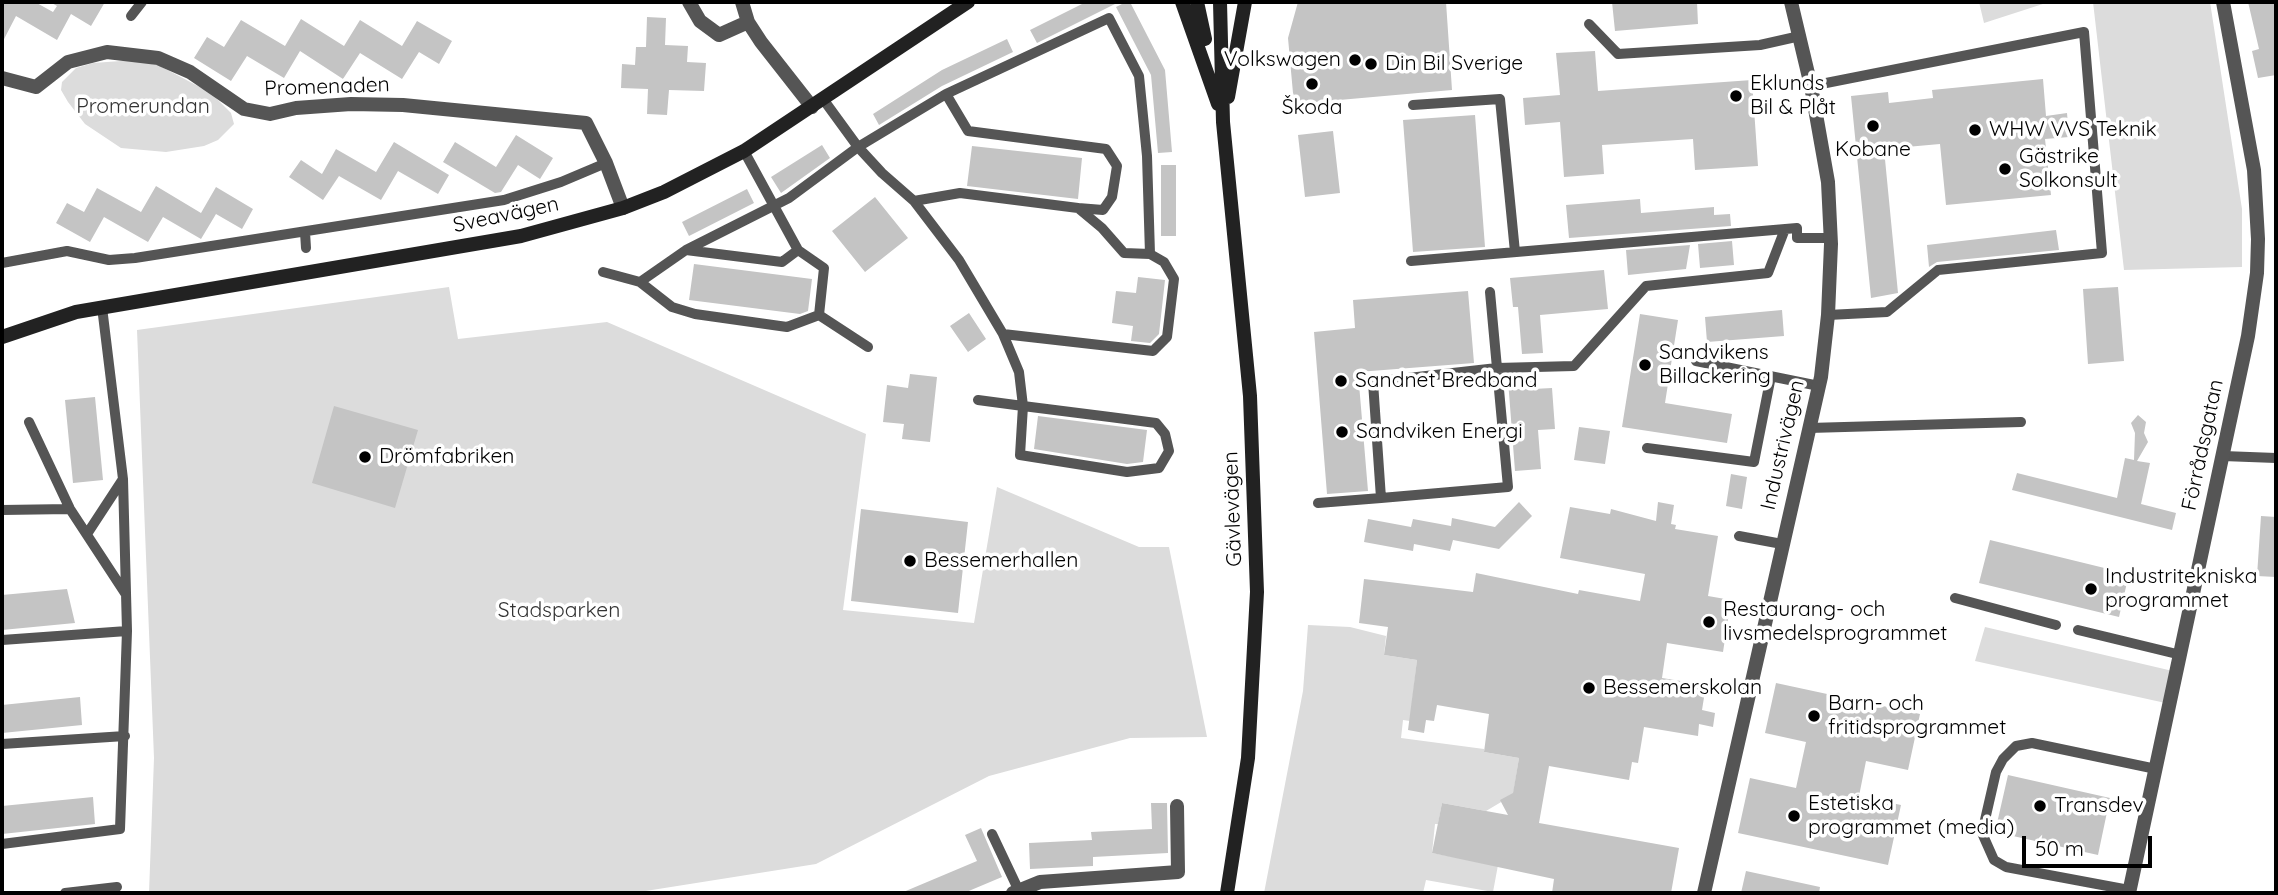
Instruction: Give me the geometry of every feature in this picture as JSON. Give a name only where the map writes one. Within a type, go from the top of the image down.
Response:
[{"type":"main road","name":"Sveavägen","points":[[2,337],[76,312],[508,238],[623,208],[664,192],[744,151],[968,2]]},
{"type":"main road","points":[[1182,2],[1223,122]]},
{"type":"main road","name":"Gävlevägen","points":[[1197,2],[1223,122]]},
{"type":"main road","name":"Gävlevägen","points":[[1220,2],[1223,122],[1250,396],[1257,592],[1248,758],[1227,893]]},
{"type":"main road","points":[[1223,122],[1245,2]]},
{"type":"street","points":[[689,2],[700,20],[719,35],[748,22]]},
{"type":"street","points":[[742,2],[748,22],[761,42],[818,103]]},
{"type":"street","name":"Industrivägen","points":[[1704,893],[1819,386],[1828,315],[1831,238],[1828,182],[1811,86],[1791,2]]},
{"type":"street","name":"Förrådsgatan","points":[[2129,892],[2248,336],[2258,239],[2249,135],[2223,2]]},
{"type":"street","name":"Promenaden","points":[[2,78],[36,87],[68,62],[107,52],[158,58],[190,72],[244,109],[271,114],[296,108],[364,104],[461,110],[586,123],[606,163],[623,208]]},
{"type":"street","points":[[1016,892],[1040,882],[1178,873],[1177,806]]},
{"type":"lane","points":[[131,16],[142,2]]},
{"type":"lane","points":[[640,282],[686,250],[789,198],[858,147],[946,94],[1109,18],[1139,76],[1147,156],[1150,254]]},
{"type":"lane","points":[[1589,24],[1618,54],[1760,45],[1800,36]]},
{"type":"lane","points":[[1811,86],[2084,32],[2102,253],[1938,270],[1887,312],[1828,315]]},
{"type":"lane","points":[[914,201],[960,193],[1103,210],[1112,197],[1117,166],[1105,149],[968,131],[946,94]]},
{"type":"lane","points":[[1413,105],[1500,99],[1515,252]]},
{"type":"lane","points":[[818,103],[882,173],[914,201],[959,260],[1003,334],[1019,372],[1023,406],[1020,455],[1127,472],[1159,468],[1168,451],[1165,434],[1156,423],[1023,406],[978,400]]},
{"type":"lane","points":[[744,151],[799,250],[824,268],[819,315]]},
{"type":"lane","points":[[2,262],[67,251],[109,260],[135,258],[504,200],[561,182],[606,163]]},
{"type":"lane","points":[[1003,334],[1153,351],[1167,337],[1174,279],[1164,262],[1150,254],[1124,253],[1102,228],[1078,208]]},
{"type":"lane","points":[[1411,261],[1797,228],[1797,238],[1831,238]]},
{"type":"lane","points":[[1381,498],[1373,382],[1497,368],[1574,366],[1646,286],[1768,273],[1785,229]]},
{"type":"lane","points":[[304,232],[306,248]]},
{"type":"lane","points":[[686,250],[782,262],[799,250]]},
{"type":"lane","points":[[603,272],[640,282],[672,307],[695,314],[787,327],[819,315]]},
{"type":"lane","points":[[1318,503],[1508,487],[1490,292]]},
{"type":"lane","points":[[2,844],[120,829],[127,631],[123,480],[102,307]]},
{"type":"lane","points":[[819,315],[868,347]]},
{"type":"lane","points":[[1696,361],[1819,386]]},
{"type":"lane","points":[[1647,448],[1754,462],[1771,376]]},
{"type":"lane","points":[[29,422],[70,509],[126,593]]},
{"type":"lane","points":[[1809,428],[2021,422]]},
{"type":"lane","points":[[2223,456],[2276,458]]},
{"type":"lane","points":[[87,534],[123,480]]},
{"type":"lane","points":[[2,510],[70,509]]},
{"type":"lane","points":[[1739,536],[1782,544]]},
{"type":"lane","points":[[1955,598],[2056,625]]},
{"type":"lane","points":[[2078,630],[2181,655]]},
{"type":"lane","points":[[2,640],[127,631]]},
{"type":"lane","points":[[2,744],[125,736]]},
{"type":"lane","points":[[2129,892],[2006,867],[1989,853],[1982,833],[1996,772],[2003,758],[2016,746],[2032,743],[2156,769]]},
{"type":"lane","points":[[992,834],[1016,892]]},
{"type":"lane","points":[[65,893],[117,887]]},
{"type":"green space","points":[[1979,2],[2049,2],[1984,23]]},
{"type":"green space","points":[[2093,2],[2210,2],[2242,209],[2242,267],[2124,270]]},
{"type":"green space","name":"Promerundan","points":[[135,60],[160,66],[211,93],[231,113],[234,124],[218,140],[204,146],[166,152],[121,148],[85,124],[61,90],[62,82],[76,68],[93,63]]},
{"type":"green space","name":"Stadsparken","points":[[449,287],[458,339],[607,322],[866,434],[843,610],[974,623],[997,487],[1139,547],[1169,547],[1207,737],[1130,738],[989,776],[816,864],[633,893],[149,893],[154,758],[137,330]]},
{"type":"green space","points":[[1308,625],[1350,627],[1386,636],[1384,655],[1417,660],[1410,721],[1403,720],[1401,738],[1484,749],[1484,752],[1519,758],[1513,795],[1486,811],[1442,803],[1438,824],[1435,824],[1432,853],[1498,865],[1493,892],[1426,880],[1423,893],[1264,893],[1303,691]]},
{"type":"green space","points":[[1985,627],[2177,672],[2170,704],[1975,661]]},
{"type":"building","points":[[2,2],[35,2],[53,12],[57,6],[50,2],[105,2],[91,26],[71,14],[57,40],[16,16],[2,43]]},
{"type":"building","points":[[1086,2],[1119,2],[1037,43],[1030,30]]},
{"type":"building","points":[[1130,2],[1165,70],[1172,152],[1158,153],[1151,75],[1116,7]]},
{"type":"building","name":"Din Bil Sverige","points":[[1298,2],[1446,2],[1452,90],[1294,104],[1288,38]]},
{"type":"building","points":[[1612,2],[1697,2],[1698,24],[1615,31]]},
{"type":"building","points":[[2248,2],[2276,2],[2276,75],[2258,78],[2252,51],[2259,49]]},
{"type":"building","points":[[647,17],[666,18],[665,45],[688,46],[687,62],[706,63],[704,91],[669,90],[667,115],[647,114],[648,89],[621,88],[622,64],[635,65],[636,47],[646,47]]},
{"type":"building","points":[[301,19],[344,46],[360,20],[402,46],[417,21],[452,41],[439,64],[419,52],[402,79],[360,53],[343,79],[300,51],[284,78],[247,56],[231,81],[194,58],[207,37],[224,47],[241,20],[285,46]]},
{"type":"building","points":[[1007,39],[1013,52],[942,86],[879,125],[873,114],[942,70]]},
{"type":"building","points":[[1595,51],[1598,91],[1752,80],[1758,166],[1695,170],[1693,139],[1602,145],[1604,174],[1564,177],[1560,122],[1525,125],[1523,98],[1560,95],[1556,53]]},
{"type":"building","points":[[2043,79],[2046,116],[2067,113],[2069,137],[2045,139],[2051,195],[1946,205],[1940,144],[1884,149],[1898,293],[1871,298],[1851,96],[1888,92],[1889,103],[1933,98],[1932,90]]},
{"type":"building","points":[[1475,115],[1485,247],[1413,252],[1403,120]]},
{"type":"building","points":[[1333,131],[1340,193],[1305,197],[1298,135]]},
{"type":"building","points":[[516,135],[553,158],[540,179],[518,165],[501,192],[495,193],[443,162],[455,142],[496,167]]},
{"type":"building","points":[[394,142],[449,175],[438,194],[398,171],[381,200],[339,176],[323,200],[289,177],[301,160],[322,174],[336,149],[376,172]]},
{"type":"building","points":[[822,145],[830,158],[781,193],[771,177]]},
{"type":"building","points":[[972,146],[1082,158],[1078,199],[967,186]]},
{"type":"building","points":[[1161,165],[1176,165],[1176,236],[1161,236]]},
{"type":"building","points":[[156,186],[201,213],[216,187],[253,209],[242,229],[216,214],[201,239],[163,217],[148,242],[104,217],[90,242],[56,223],[67,203],[84,212],[97,188],[141,212]]},
{"type":"building","points":[[747,189],[754,203],[689,236],[682,222]]},
{"type":"building","points":[[875,197],[908,238],[865,272],[832,231]]},
{"type":"building","points":[[1640,199],[1641,213],[1714,207],[1714,215],[1730,214],[1731,226],[1569,238],[1566,205]]},
{"type":"building","points":[[2056,230],[2059,250],[1937,262],[1929,267],[1927,245]]},
{"type":"building","points":[[1732,241],[1734,265],[1700,268],[1698,244]]},
{"type":"building","points":[[1690,245],[1686,269],[1628,275],[1626,250]]},
{"type":"building","points":[[694,264],[812,279],[808,311],[800,314],[689,300]]},
{"type":"building","points":[[1604,270],[1608,309],[1540,315],[1543,353],[1522,354],[1518,307],[1513,307],[1510,278]]},
{"type":"building","points":[[1138,277],[1165,280],[1159,334],[1150,343],[1131,341],[1133,326],[1112,323],[1116,291],[1136,293]]},
{"type":"building","points":[[2118,287],[2124,361],[2088,364],[2083,289]]},
{"type":"building","name":"Sandviken Energi","points":[[1468,291],[1474,363],[1358,372],[1368,491],[1327,494],[1314,332],[1355,328],[1353,300]]},
{"type":"building","points":[[1782,310],[1784,336],[1707,342],[1705,317]]},
{"type":"building","points":[[969,313],[986,339],[968,352],[950,326]]},
{"type":"building","points":[[1640,314],[1678,320],[1665,403],[1732,414],[1727,443],[1622,427]]},
{"type":"building","points":[[910,374],[937,377],[930,442],[902,439],[904,424],[883,422],[887,385],[908,388]]},
{"type":"building","points":[[1532,378],[1533,389],[1552,388],[1555,429],[1538,430],[1541,469],[1515,471],[1508,380]]},
{"type":"building","points":[[95,397],[103,480],[73,483],[65,400]]},
{"type":"building","name":"Drömfabriken","points":[[334,406],[418,430],[395,508],[312,483]]},
{"type":"building","points":[[2138,415],[2146,422],[2144,433],[2148,442],[2137,461],[2150,463],[2141,504],[2176,513],[2172,530],[2012,490],[2017,473],[2117,498],[2125,458],[2134,460],[2135,433],[2131,423]]},
{"type":"building","points":[[1038,416],[1147,430],[1143,462],[1127,464],[1034,449]]},
{"type":"building","points":[[1579,427],[1610,431],[1605,464],[1574,460]]},
{"type":"building","points":[[1731,474],[1747,477],[1742,509],[1726,506]]},
{"type":"building","points":[[1519,502],[1532,516],[1499,549],[1453,540],[1450,551],[1414,544],[1413,551],[1364,542],[1368,519],[1411,527],[1413,519],[1451,526],[1452,518],[1495,527]]},
{"type":"building","name":"Bessemerskolan","points":[[1658,502],[1674,505],[1671,524],[1676,525],[1675,529],[1718,536],[1708,596],[1731,600],[1723,652],[1667,643],[1662,678],[1706,685],[1702,710],[1715,713],[1713,727],[1699,724],[1698,736],[1644,727],[1638,763],[1632,762],[1629,780],[1549,766],[1539,823],[1679,848],[1671,893],[1552,893],[1554,879],[1432,853],[1442,803],[1508,815],[1500,800],[1513,793],[1519,758],[1484,752],[1489,714],[1437,705],[1434,721],[1426,720],[1424,733],[1408,730],[1417,660],[1384,655],[1388,627],[1359,623],[1364,579],[1473,592],[1476,573],[1578,594],[1579,590],[1640,601],[1645,574],[1560,558],[1570,507],[1610,514],[1611,509],[1656,521]]},
{"type":"building","name":"Bessemerhallen","points":[[861,509],[968,522],[958,613],[851,601]]},
{"type":"building","points":[[2261,516],[2276,517],[2276,577],[2257,576]]},
{"type":"building","points":[[1990,540],[2129,574],[2119,617],[1979,583]]},
{"type":"building","points":[[67,589],[75,623],[2,630],[2,595]]},
{"type":"building","points":[[1776,683],[1920,714],[1908,770],[1866,761],[1859,796],[1901,805],[1888,865],[1738,833],[1750,778],[1796,788],[1806,742],[1765,733]]},
{"type":"building","points":[[80,697],[82,725],[2,733],[2,705]]},
{"type":"building","points":[[2008,775],[2110,798],[2098,855],[1995,832]]},
{"type":"building","points":[[93,797],[95,824],[2,834],[2,806]]},
{"type":"building","points":[[1151,803],[1167,803],[1168,853],[1093,857],[1093,866],[1030,869],[1029,843],[1092,840],[1091,832],[1152,829]]},
{"type":"building","points":[[981,828],[1002,877],[964,893],[901,893],[977,861],[965,835]]},
{"type":"building","points":[[1746,871],[1820,887],[1819,893],[1741,893]]},
{"type":"place","name":"Volkswagen","points":[[1355,60]]},
{"type":"place","name":"Din Bil Sverige","points":[[1371,64]]},
{"type":"place","name":"Škoda","points":[[1312,84]]},
{"type":"place","name":"Eklunds Bil & Plåt","points":[[1736,96]]},
{"type":"place","name":"Kobane","points":[[1873,126]]},
{"type":"place","name":"WHW VVS Teknik","points":[[1975,130]]},
{"type":"place","name":"Gästrike Solkonsult","points":[[2005,169]]},
{"type":"place","name":"Sandvikens Billackering","points":[[1645,365]]},
{"type":"place","name":"Sandnet Bredband","points":[[1341,381]]},
{"type":"place","name":"Sandviken Energi","points":[[1342,432]]},
{"type":"place","name":"Drömfabriken","points":[[365,457]]},
{"type":"place","name":"Bessemerhallen","points":[[910,561]]},
{"type":"place","name":"Industritekniska programmet","points":[[2091,589]]},
{"type":"place","name":"Restaurang- och livsmedelsprogrammet","points":[[1709,622]]},
{"type":"place","name":"Bessemerskolan","points":[[1589,688]]},
{"type":"place","name":"Barn- och fritidsprogrammet","points":[[1814,716]]},
{"type":"place","name":"Transdev","points":[[2040,806]]},
{"type":"place","name":"Estetiska programmet (media)","points":[[1794,816]]}]
